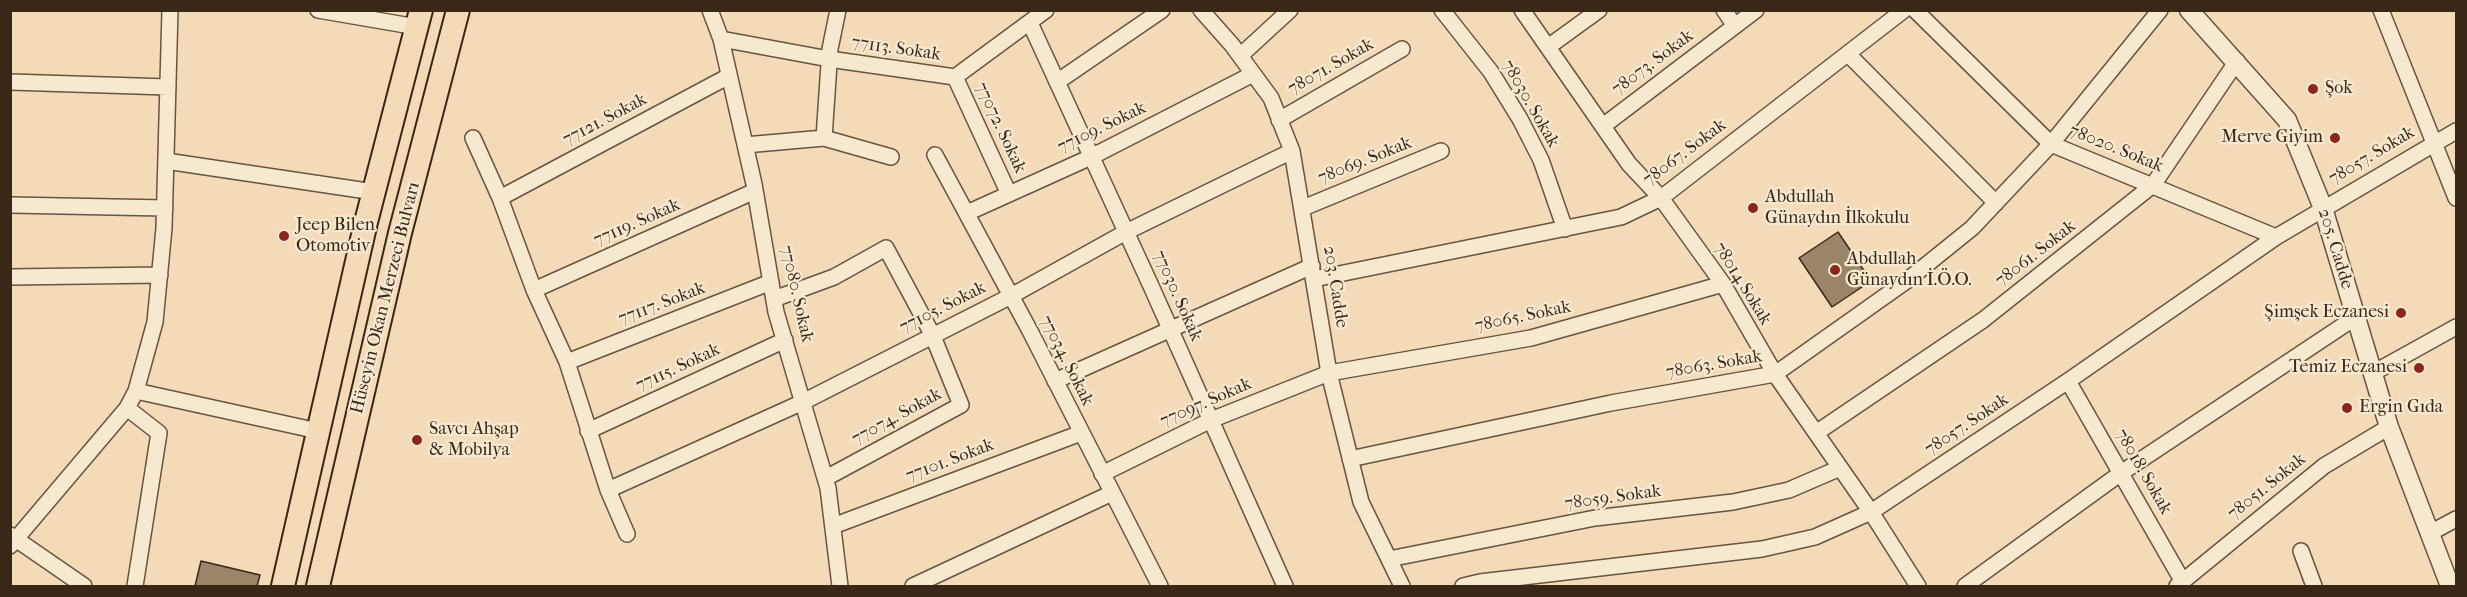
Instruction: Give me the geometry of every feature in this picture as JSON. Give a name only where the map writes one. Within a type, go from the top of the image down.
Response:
[{"type":"main road","name":"Hüseyin Okan Merzeci Bulvarı","points":[[318,586],[397,245],[458,10]]},
{"type":"main road","name":"Hüseyin Okan Merzeci Bulvarı","points":[[283,586],[374,192],[419,19]]},
{"type":"street","points":[[84,586],[12,540],[127,408],[136,392],[155,321],[160,275],[165,207],[170,10]]},
{"type":"street","points":[[318,10],[419,19]]},
{"type":"street","name":"77080. Sokak","points":[[710,10],[720,39],[745,145],[774,299],[826,478],[840,586]]},
{"type":"street","points":[[824,138],[829,59],[838,10]]},
{"type":"street","name":"77113. Sokak","points":[[720,39],[829,59],[955,77],[1046,10]]},
{"type":"street","points":[[1057,82],[1162,10]]},
{"type":"street","name":"203. Cadde","points":[[1201,10],[1271,98],[1292,150],[1329,373],[1350,459],[1361,502],[1402,586]]},
{"type":"street","points":[[1239,56],[1290,10]]},
{"type":"street","name":"78030. Sokak","points":[[1443,10],[1491,72],[1520,119],[1541,160],[1564,229]]},
{"type":"street","name":"78014 Sokak","points":[[1522,10],[1629,164],[1661,198],[1723,284],[1775,374],[1871,512],[1918,586]]},
{"type":"street","points":[[1548,47],[1599,10]]},
{"type":"street","points":[[1724,10],[1735,26]]},
{"type":"street","name":"78073. Sokak","points":[[1603,126],[1756,10]]},
{"type":"street","name":"78067. Sokak","points":[[1055,381],[1313,273],[1621,217],[1661,198],[1904,10]]},
{"type":"street","name":"78020. Sokak","points":[[1915,10],[2051,144],[2276,237]]},
{"type":"street","name":"78063. Sokak","points":[[1350,459],[1611,403],[1775,374],[1905,282],[1972,228],[2051,144],[2160,10]]},
{"type":"street","name":"205. Cadde","points":[[2189,10],[2237,61],[2287,120],[2323,208],[2389,427],[2450,586]]},
{"type":"street","points":[[2381,10],[2457,198]]},
{"type":"street","name":"77030. Sokak","points":[[1030,23],[1285,586]]},
{"type":"street","name":"78071. Sokak","points":[[1279,120],[1402,49]]},
{"type":"street","points":[[1848,54],[1996,203]]},
{"type":"street","name":"78061. Sokak","points":[[1816,433],[1983,320],[2153,185],[2237,61]]},
{"type":"street","name":"77109. Sokak","points":[[967,213],[1091,157],[1253,74]]},
{"type":"street","name":"77121. Sokak","points":[[500,198],[729,76]]},
{"type":"street","name":"77072. Sokak","points":[[955,77],[1009,194]]},
{"type":"street","points":[[10,82],[168,87]]},
{"type":"street","name":"78057. Sokak","points":[[1463,586],[1480,582],[1762,549],[1815,537],[1871,512],[2068,381],[2276,237],[2457,131]]},
{"type":"street","points":[[473,138],[500,198],[534,290],[567,362],[608,490],[627,534]]},
{"type":"street","points":[[745,145],[824,138],[891,157]]},
{"type":"street","name":"77105. Sokak","points":[[608,490],[803,402],[932,334],[1011,296],[1126,232],[1292,150]]},
{"type":"street","name":"78069. Sokak","points":[[1303,208],[1441,151]]},
{"type":"street","name":"77034. Sokak","points":[[935,155],[1011,296],[1160,586]]},
{"type":"street","points":[[166,161],[374,192]]},
{"type":"street","name":"77119. Sokak","points":[[534,290],[755,191]]},
{"type":"street","points":[[10,205],[165,207]]},
{"type":"street","name":"77074. Sokak","points":[[774,299],[834,277],[886,248],[932,334],[961,405],[826,478]]},
{"type":"street","points":[[10,277],[160,275]]},
{"type":"street","name":"77117. Sokak","points":[[567,362],[771,282]]},
{"type":"street","name":"78065. Sokak","points":[[1329,373],[1532,338],[1723,284]]},
{"type":"street","points":[[1965,586],[2121,473],[2356,317]]},
{"type":"street","points":[[2373,373],[2457,327]]},
{"type":"street","name":"77115. Sokak","points":[[588,432],[785,340]]},
{"type":"street","name":"77097. Sokak","points":[[1102,474],[1211,420],[1329,373]]},
{"type":"street","name":"78018. Sokak","points":[[2068,381],[2121,473],[2180,584]]},
{"type":"street","points":[[136,392],[318,431]]},
{"type":"street","points":[[127,408],[159,433],[135,586]]},
{"type":"street","name":"78051. Sokak","points":[[2180,584],[2324,466],[2389,427]]},
{"type":"street","name":"77101. Sokak","points":[[833,526],[1081,433]]},
{"type":"street","name":"78059. Sokak","points":[[1389,559],[1595,518],[1733,502],[1789,490],[1840,468]]},
{"type":"street","points":[[913,586],[1112,493]]},
{"type":"street","points":[[2430,533],[2457,519]]},
{"type":"street","points":[[2301,551],[2314,586]]},
{"type":"building","name":"Abdullah Günaydın İ.Ö.O.","points":[[1838,232],[1871,281],[1832,307],[1799,258]]},
{"type":"building","points":[[201,561],[260,575],[257,586],[195,586]]},
{"type":"place","name":"Şok","points":[[2313,89]]},
{"type":"place","name":"Merve Giyim","points":[[2335,138]]},
{"type":"place","name":"Abdullah Günaydın İlkokulu","points":[[1753,208]]},
{"type":"place","name":"Jeep Bilen Otomotiv","points":[[284,236]]},
{"type":"place","name":"Abdullah Günaydın İ.Ö.O.","points":[[1835,270]]},
{"type":"place","name":"Şimşek Eczanesi","points":[[2401,313]]},
{"type":"place","name":"Temiz Eczanesi","points":[[2419,368]]},
{"type":"place","name":"Ergin Gıda","points":[[2347,408]]},
{"type":"place","name":"Savcı Ahşap & Mobilya","points":[[417,440]]}]
